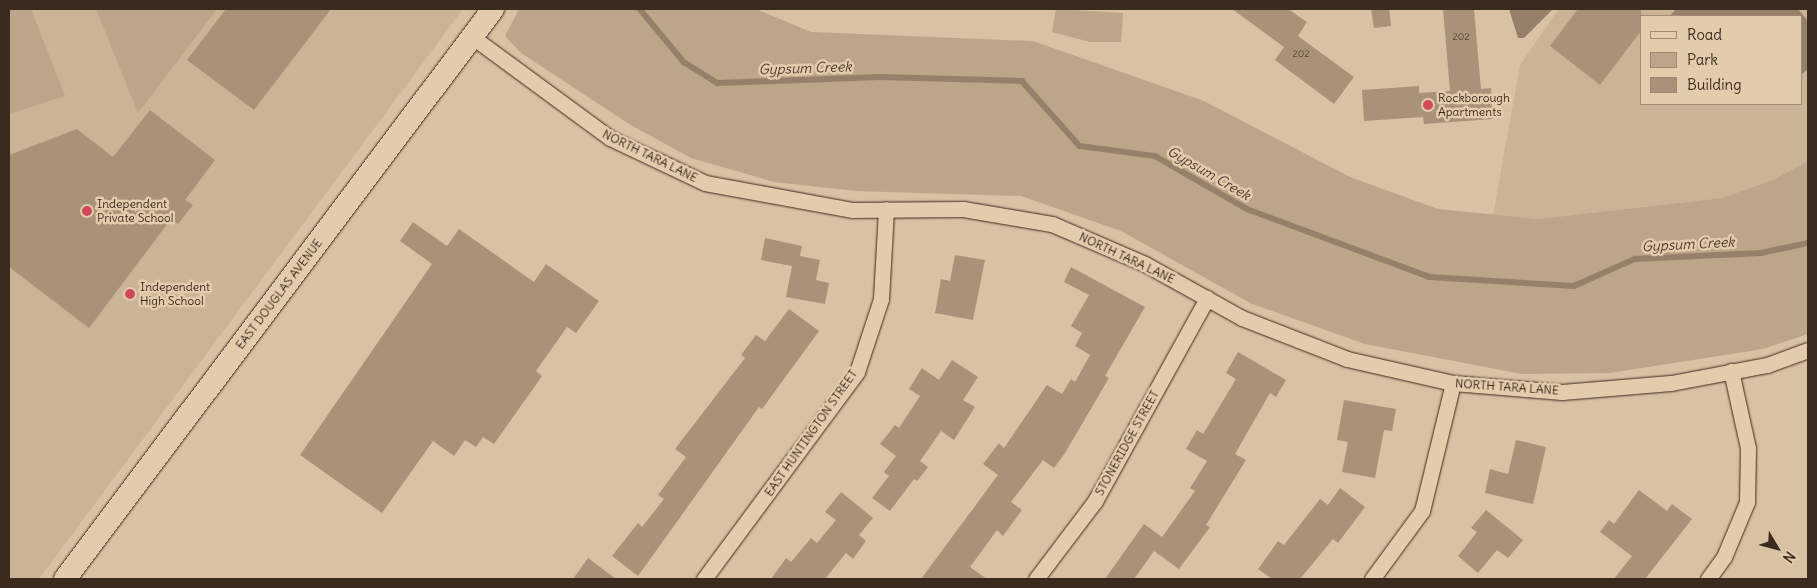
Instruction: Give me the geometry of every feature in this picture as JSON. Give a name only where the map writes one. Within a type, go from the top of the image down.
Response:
[{"type":"street","name":"EAST DOUGLAS AVENUE","points":[[65,579],[493,9]]},
{"type":"street","name":"NORTH TARA LANE","points":[[471,36],[610,138],[705,183],[852,210],[963,209],[1052,224],[1145,264],[1242,318],[1347,359],[1453,383],[1562,392],[1671,382],[1732,371],[1808,350]]},
{"type":"street","name":"EAST HUNTINGTON STREET","points":[[704,579],[857,372],[881,299],[886,209]]},
{"type":"street","name":"STONERIDGE STREET","points":[[1036,579],[1095,501],[1207,298]]},
{"type":"street","points":[[1708,579],[1724,557],[1747,502],[1748,448],[1732,371]]},
{"type":"street","points":[[1372,579],[1422,512],[1453,383]]},
{"type":"shaded area","name":"Independent High School","points":[[9,9],[463,9],[39,579],[9,579]]},
{"type":"shaded area","points":[[1509,9],[1553,9],[1524,38],[1518,38]]},
{"type":"shaded area","points":[[1559,9],[1808,9],[1808,161],[1773,180],[1722,198],[1538,219],[1493,215],[1520,65]]},
{"type":"shaded area","points":[[1676,9],[1798,9],[1808,21],[1808,69],[1802,74],[1802,15],[1671,15]]},
{"type":"green space","points":[[9,9],[31,9],[65,96],[9,114]]},
{"type":"green space","points":[[96,9],[217,9],[138,113]]},
{"type":"green space","points":[[519,9],[756,9],[811,32],[1033,41],[1204,101],[1350,177],[1438,209],[1538,219],[1722,198],[1773,180],[1808,161],[1808,334],[1763,349],[1610,373],[1522,374],[1365,344],[1252,304],[1121,231],[1021,196],[856,191],[774,182],[691,158],[629,124],[521,53],[505,36]]},
{"type":"green space","points":[[1056,9],[1123,13],[1121,42],[1090,42],[1052,32]]},
{"type":"building","points":[[226,9],[331,9],[254,110],[187,60]]},
{"type":"building","points":[[1232,9],[1288,9],[1307,22],[1298,36],[1354,77],[1334,104],[1275,60],[1284,47]]},
{"type":"building","points":[[1371,9],[1389,9],[1391,26],[1374,28]]},
{"type":"building","name":"Rockborough Apartments","points":[[1443,9],[1474,9],[1481,89],[1491,88],[1493,119],[1424,124],[1423,117],[1364,121],[1362,90],[1419,86],[1419,93],[1450,91]]},
{"type":"building","points":[[1578,9],[1641,9],[1640,32],[1600,85],[1550,46]]},
{"type":"building","points":[[150,110],[215,160],[185,200],[193,205],[178,224],[171,219],[89,328],[9,267],[9,155],[77,129],[113,157]]},
{"type":"building","points":[[413,222],[447,246],[459,229],[534,282],[546,264],[599,301],[576,333],[567,327],[536,371],[542,376],[494,444],[483,437],[476,447],[465,440],[454,456],[433,441],[382,513],[300,455],[432,264],[400,241]]},
{"type":"building","points":[[765,238],[802,246],[800,256],[820,260],[816,280],[829,283],[825,304],[786,297],[792,266],[761,260]]},
{"type":"building","points":[[955,255],[985,260],[973,320],[935,313],[941,279],[950,281]]},
{"type":"building","points":[[1071,267],[1145,307],[1105,376],[1109,378],[1065,453],[1054,468],[1043,460],[1011,502],[1022,510],[1003,536],[997,530],[970,567],[987,579],[921,579],[998,475],[983,464],[999,443],[1004,448],[1047,385],[1062,394],[1071,379],[1075,382],[1090,355],[1075,346],[1082,333],[1071,326],[1089,295],[1064,282]]},
{"type":"building","points":[[789,309],[819,331],[762,409],[759,407],[638,576],[612,556],[638,523],[642,527],[664,499],[658,495],[686,457],[675,449],[745,358],[741,355],[756,335],[765,341]]},
{"type":"building","points":[[1238,352],[1286,380],[1276,397],[1270,393],[1235,454],[1246,460],[1206,525],[1210,527],[1179,569],[1154,551],[1134,579],[1105,579],[1144,524],[1162,537],[1195,491],[1190,488],[1207,461],[1186,449],[1197,430],[1203,434],[1236,379],[1226,373]]},
{"type":"building","points":[[952,360],[978,377],[963,400],[975,407],[954,440],[941,431],[920,461],[928,467],[917,481],[914,479],[890,511],[872,498],[889,476],[884,472],[896,456],[880,444],[895,425],[899,428],[920,396],[909,389],[922,368],[939,380]]},
{"type":"building","points":[[1344,400],[1396,409],[1392,431],[1384,430],[1375,478],[1342,472],[1348,442],[1337,440]]},
{"type":"building","points":[[1516,440],[1546,447],[1533,504],[1485,493],[1490,469],[1508,474]]},
{"type":"building","points":[[1340,488],[1365,507],[1338,543],[1333,539],[1300,579],[1272,579],[1258,569],[1278,541],[1284,545],[1320,499],[1328,505]]},
{"type":"building","points":[[1639,490],[1667,511],[1672,504],[1692,519],[1645,579],[1614,579],[1632,556],[1600,532],[1609,520],[1614,524]]},
{"type":"building","points":[[841,492],[873,518],[859,535],[866,541],[853,559],[846,553],[825,579],[771,579],[786,558],[791,562],[811,538],[817,543],[836,520],[825,512]]},
{"type":"building","points":[[1486,510],[1523,540],[1508,558],[1497,550],[1478,573],[1458,556],[1477,532],[1471,528]]},
{"type":"building","points":[[588,558],[616,579],[573,579]]},
{"type":"waterway","name":"Gypsum Creek","points":[[640,9],[684,62],[718,83],[880,77],[1022,81],[1080,146],[1155,156],[1247,209],[1430,277],[1574,286],[1635,259],[1761,253],[1808,243]]},
{"type":"place","name":"Rockborough Apartments","points":[[1428,105]]},
{"type":"place","name":"Independent Private School","points":[[87,211]]},
{"type":"place","name":"Independent High School","points":[[130,294]]}]
